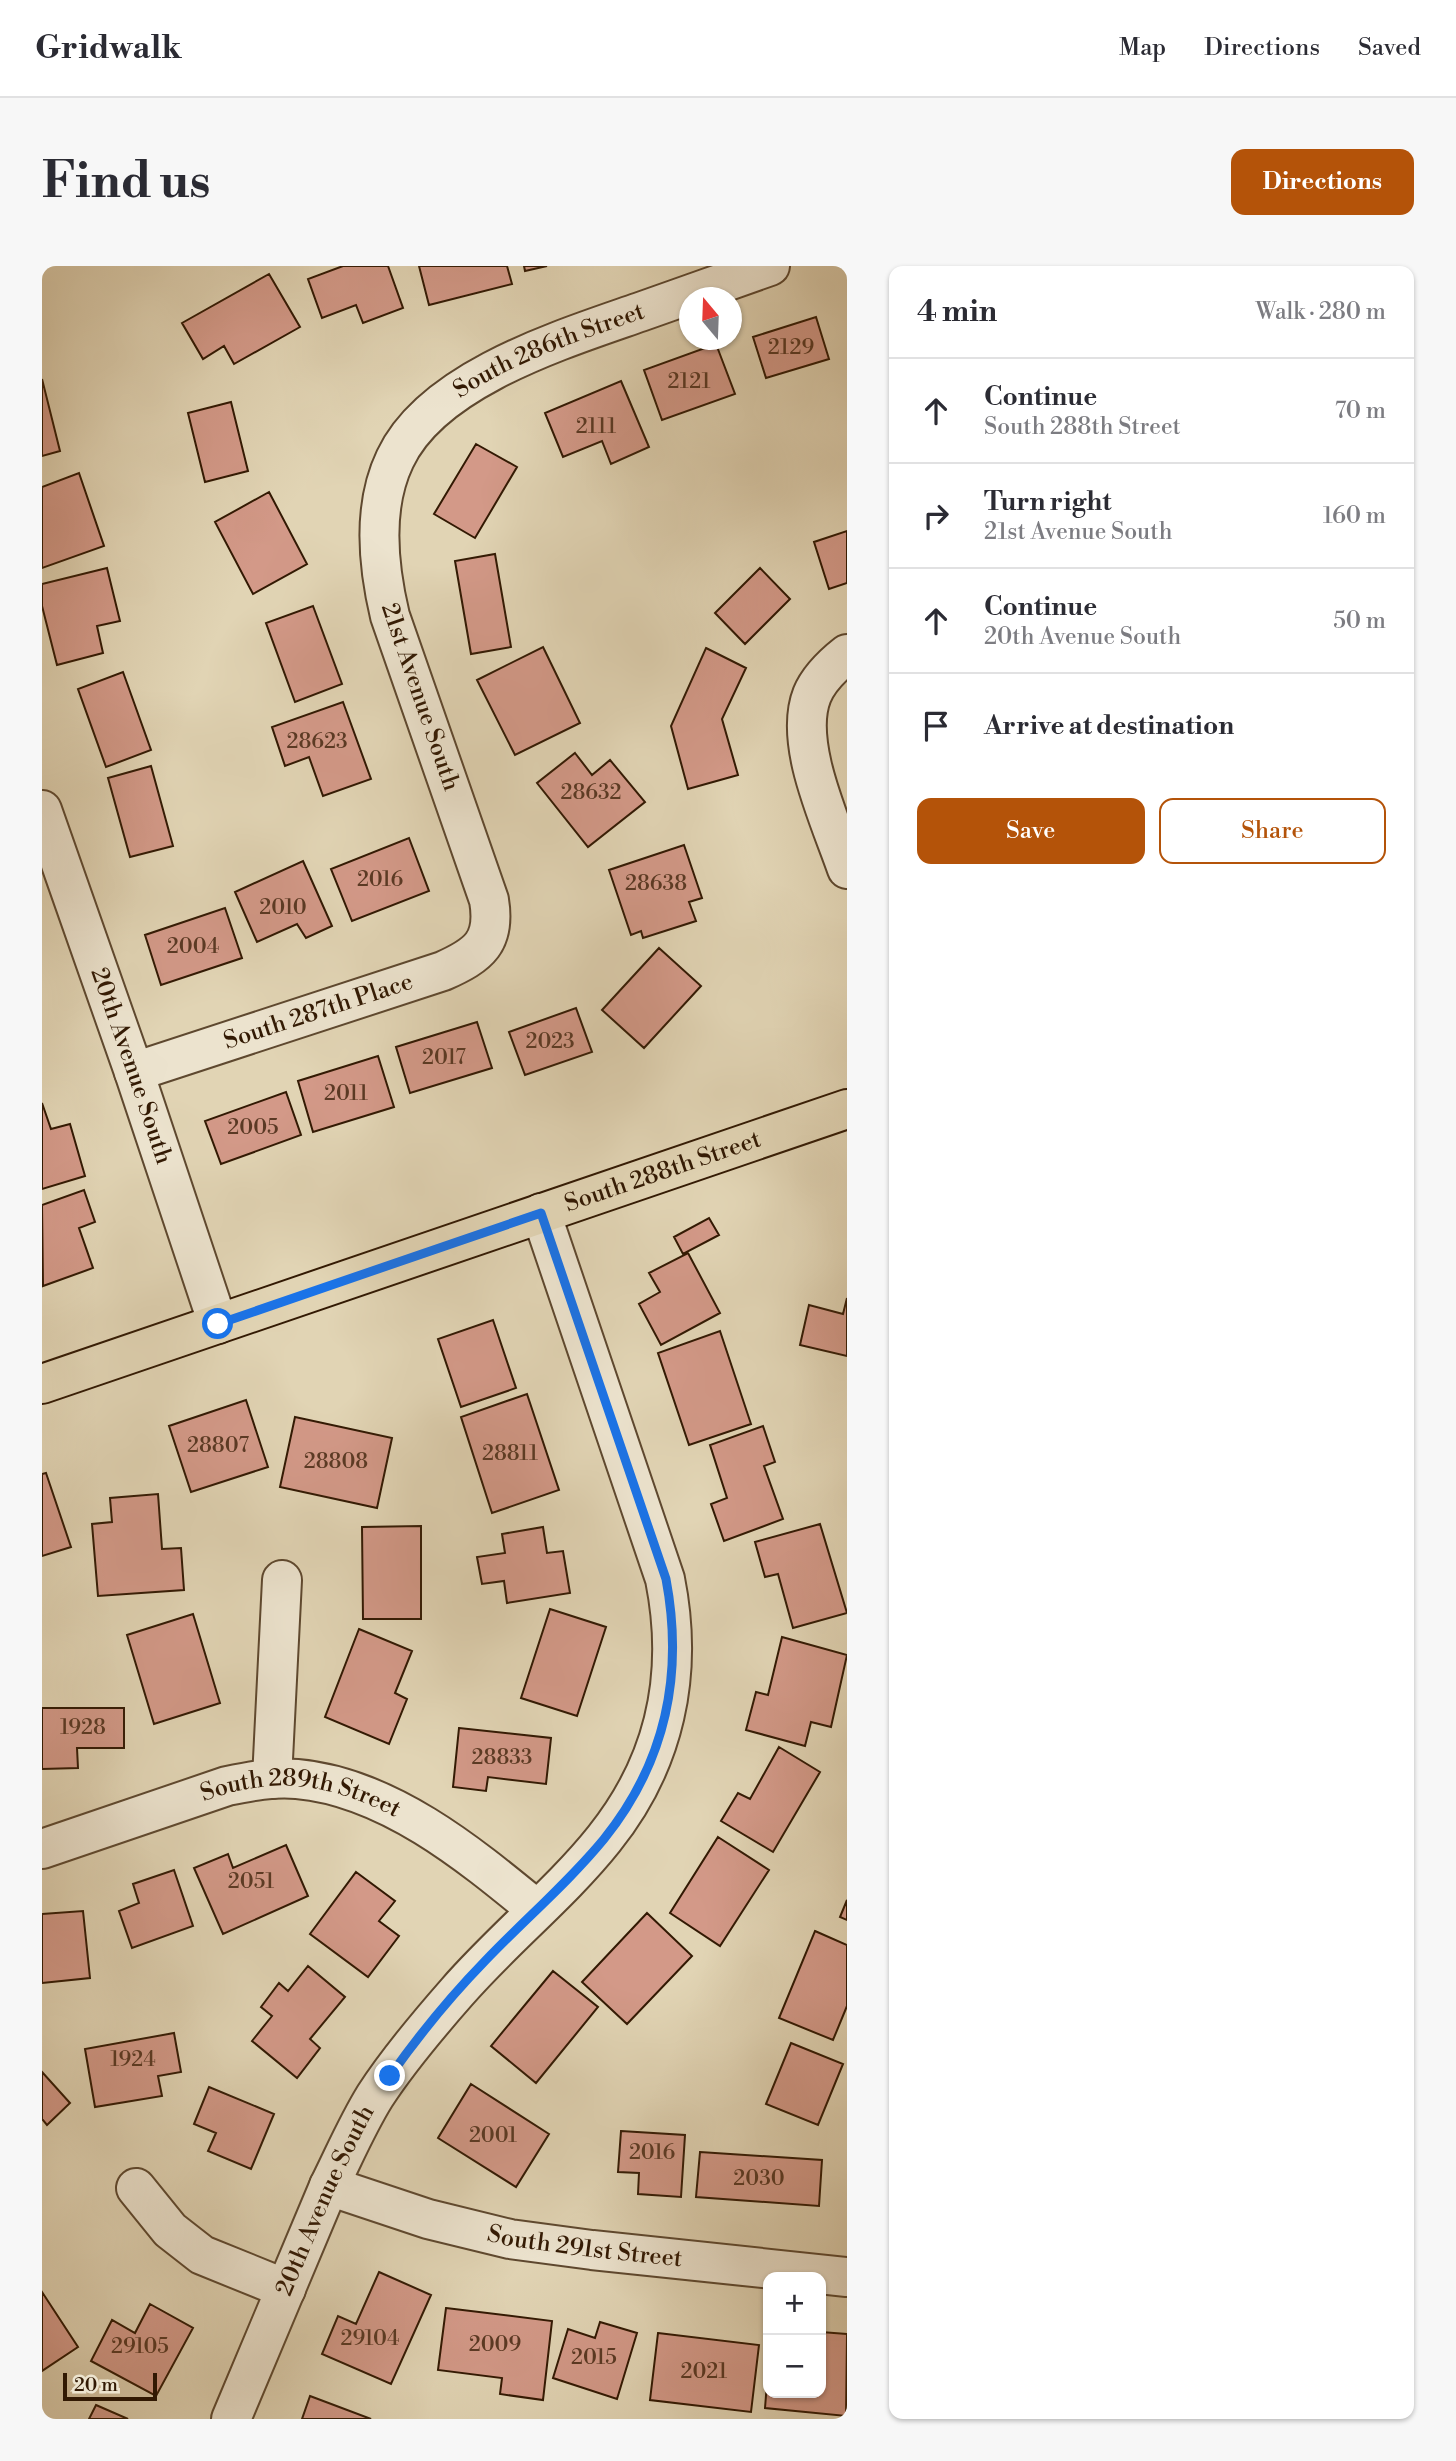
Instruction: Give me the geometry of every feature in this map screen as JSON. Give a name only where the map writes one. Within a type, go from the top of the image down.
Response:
[{"type":"main road","name":"South 288th Street","points":[[42,1384],[847,1109]]},
{"type":"street","name":"South 286th Street","points":[[395,459],[410,435],[429,415],[457,391],[495,370],[584,332],[770,266]]},
{"type":"street","name":"21st Avenue South","points":[[395,459],[382,510],[380,546],[383,584],[390,615],[489,900],[491,932]]},
{"type":"street","points":[[834,666],[812,695],[806,719],[806,738],[816,777],[847,869]]},
{"type":"street","name":"20th Avenue South","points":[[42,810],[134,1072],[218,1324]]},
{"type":"street","name":"South 287th Place","points":[[134,1072],[443,971],[474,955],[491,932]]},
{"type":"street","points":[[536,1909],[603,1841],[643,1780],[664,1725],[672,1643],[668,1594],[657,1549],[541,1213]]},
{"type":"street","points":[[272,1779],[282,1580]]},
{"type":"street","name":"South 289th Street","points":[[42,1849],[228,1786],[272,1779],[298,1779],[352,1792],[403,1814],[475,1861],[536,1909]]},
{"type":"street","name":"20th Avenue South","points":[[232,2419],[329,2186],[365,2114],[411,2047],[457,1991],[536,1909]]},
{"type":"street","name":"South 291st Street","points":[[329,2186],[428,2219],[510,2239],[847,2277]]},
{"type":"street","points":[[136,2188],[170,2230],[202,2255],[286,2289]]},
{"type":"building","points":[[343,266],[388,266],[403,308],[363,323],[356,305],[322,318],[308,279]]},
{"type":"building","points":[[419,266],[507,266],[512,284],[429,305]]},
{"type":"building","points":[[524,266],[547,266],[525,271]]},
{"type":"building","points":[[269,274],[300,327],[234,364],[224,346],[203,359],[182,323]]},
{"type":"building","points":[[816,317],[829,359],[766,378],[753,337]]},
{"type":"building","points":[[699,350],[718,350],[735,394],[662,420],[644,370]]},
{"type":"building","points":[[42,379],[60,451],[42,456]]},
{"type":"building","points":[[621,381],[649,447],[611,464],[602,441],[563,457],[545,413]]},
{"type":"building","points":[[231,402],[248,471],[205,482],[188,413]]},
{"type":"building","points":[[476,444],[517,467],[475,538],[434,514]]},
{"type":"building","points":[[79,473],[104,546],[42,568],[42,487]]},
{"type":"building","points":[[269,492],[307,564],[253,594],[215,522]]},
{"type":"building","points":[[847,531],[847,583],[829,589],[814,542]]},
{"type":"building","points":[[495,554],[511,647],[471,654],[455,561]]},
{"type":"building","points":[[107,568],[120,621],[97,626],[103,653],[57,665],[42,606],[42,584]]},
{"type":"building","points":[[760,568],[790,599],[745,644],[715,613]]},
{"type":"building","points":[[313,606],[342,684],[295,702],[266,623]]},
{"type":"building","points":[[543,647],[580,723],[515,755],[477,680]]},
{"type":"building","points":[[706,648],[746,668],[722,719],[738,775],[688,789],[671,726]]},
{"type":"building","points":[[123,672],[151,750],[106,767],[78,689]]},
{"type":"building","points":[[343,702],[371,779],[323,796],[309,757],[285,766],[272,727]]},
{"type":"building","points":[[575,753],[592,775],[610,760],[645,802],[588,847],[537,783]]},
{"type":"building","points":[[151,766],[173,846],[130,857],[108,778]]},
{"type":"building","points":[[409,838],[429,891],[352,921],[331,869]]},
{"type":"building","points":[[684,845],[702,898],[689,902],[696,921],[643,938],[641,931],[631,935],[609,870]]},
{"type":"building","points":[[303,861],[332,926],[306,938],[297,924],[257,942],[235,892]]},
{"type":"building","points":[[225,908],[242,958],[161,985],[145,935]]},
{"type":"building","points":[[659,948],[701,986],[644,1048],[602,1010]]},
{"type":"building","points":[[576,1008],[592,1052],[525,1075],[509,1032]]},
{"type":"building","points":[[477,1022],[492,1068],[410,1093],[396,1047]]},
{"type":"building","points":[[378,1056],[394,1107],[313,1132],[298,1081]]},
{"type":"building","points":[[286,1092],[301,1135],[221,1164],[205,1121]]},
{"type":"building","points":[[42,1103],[51,1129],[70,1124],[85,1176],[42,1189]]},
{"type":"building","points":[[84,1190],[95,1222],[79,1228],[93,1268],[43,1286],[42,1205]]},
{"type":"building","points":[[709,1218],[719,1235],[683,1254],[674,1237]]},
{"type":"building","points":[[688,1253],[720,1313],[661,1345],[639,1304],[660,1292],[649,1273]]},
{"type":"building","points":[[847,1298],[847,1356],[800,1345],[809,1305],[843,1314]]},
{"type":"building","points":[[493,1320],[516,1388],[461,1407],[438,1339]]},
{"type":"building","points":[[720,1331],[751,1424],[689,1445],[658,1353]]},
{"type":"building","points":[[527,1394],[559,1490],[492,1513],[461,1417]]},
{"type":"building","points":[[246,1400],[268,1467],[191,1492],[169,1426]]},
{"type":"building","points":[[295,1417],[392,1438],[377,1508],[280,1487]]},
{"type":"building","points":[[763,1426],[775,1462],[764,1466],[783,1519],[724,1541],[711,1504],[727,1498],[710,1445]]},
{"type":"building","points":[[46,1473],[71,1547],[42,1556],[42,1474]]},
{"type":"building","points":[[158,1494],[162,1549],[181,1548],[184,1590],[98,1596],[92,1524],[112,1522],[110,1498]]},
{"type":"building","points":[[820,1524],[847,1613],[793,1628],[778,1574],[765,1577],[755,1542]]},
{"type":"building","points":[[421,1526],[421,1619],[363,1619],[362,1527]]},
{"type":"building","points":[[543,1527],[547,1553],[563,1551],[570,1593],[507,1603],[504,1581],[482,1584],[477,1557],[505,1553],[502,1534]]},
{"type":"building","points":[[550,1609],[606,1627],[577,1716],[521,1698]]},
{"type":"building","points":[[193,1614],[220,1703],[154,1724],[127,1635]]},
{"type":"building","points":[[359,1629],[412,1651],[395,1693],[407,1699],[389,1744],[325,1717]]},
{"type":"building","points":[[782,1637],[847,1655],[831,1727],[811,1722],[805,1746],[746,1730],[756,1692],[768,1695]]},
{"type":"building","points":[[42,1708],[124,1708],[124,1748],[77,1748],[78,1768],[42,1769]]},
{"type":"building","points":[[459,1728],[551,1738],[546,1784],[488,1777],[486,1791],[453,1787]]},
{"type":"building","points":[[779,1747],[820,1772],[773,1852],[721,1821],[738,1793],[750,1799]]},
{"type":"building","points":[[718,1837],[769,1870],[720,1946],[670,1913]]},
{"type":"building","points":[[286,1845],[308,1896],[223,1934],[194,1868],[228,1854],[233,1868]]},
{"type":"building","points":[[174,1870],[193,1926],[132,1948],[119,1911],[139,1903],[133,1884]]},
{"type":"building","points":[[356,1872],[395,1901],[379,1921],[399,1936],[368,1977],[310,1934]]},
{"type":"building","points":[[847,1900],[847,1920],[840,1917]]},
{"type":"building","points":[[83,1911],[90,1978],[42,1983],[42,1914]]},
{"type":"building","points":[[647,1913],[692,1956],[627,2024],[582,1982]]},
{"type":"building","points":[[815,1931],[847,1945],[847,2006],[833,2040],[779,2018]]},
{"type":"building","points":[[308,1966],[345,1997],[310,2039],[320,2048],[297,2078],[252,2041],[272,2016],[261,2007],[279,1983],[288,1991]]},
{"type":"building","points":[[553,1971],[598,2007],[536,2083],[491,2046]]},
{"type":"building","points":[[174,2033],[181,2072],[158,2076],[162,2096],[95,2107],[85,2049]]},
{"type":"building","points":[[791,2043],[843,2064],[818,2125],[766,2104]]},
{"type":"building","points":[[42,2072],[70,2103],[47,2125],[42,2119]]},
{"type":"building","points":[[471,2084],[549,2134],[516,2187],[438,2138]]},
{"type":"building","points":[[209,2087],[274,2114],[251,2169],[208,2151],[216,2133],[194,2124]]},
{"type":"building","points":[[621,2131],[685,2135],[681,2197],[638,2194],[639,2173],[618,2172]]},
{"type":"building","points":[[700,2152],[822,2160],[819,2206],[696,2197]]},
{"type":"building","points":[[379,2272],[431,2295],[391,2384],[322,2354],[338,2316],[356,2324]]},
{"type":"building","points":[[42,2292],[78,2347],[42,2371]]},
{"type":"building","points":[[150,2304],[193,2328],[156,2396],[91,2361],[112,2320],[135,2333]]},
{"type":"building","points":[[446,2308],[552,2321],[543,2400],[500,2394],[502,2378],[438,2370]]},
{"type":"building","points":[[600,2322],[637,2333],[617,2399],[553,2378],[568,2329],[595,2338]]},
{"type":"building","points":[[826,2332],[847,2334],[846,2416],[765,2408],[766,2398],[826,2398]]},
{"type":"building","points":[[658,2333],[759,2345],[751,2412],[650,2400]]},
{"type":"building","points":[[310,2396],[371,2419],[302,2419]]},
{"type":"building","points":[[96,2405],[128,2419],[89,2419]]},
{"type":"route","points":[[218,1324],[541,1213],[666,1579],[672,1643],[668,1702],[657,1746],[637,1791],[603,1841],[457,1991],[390,2076]]}]
